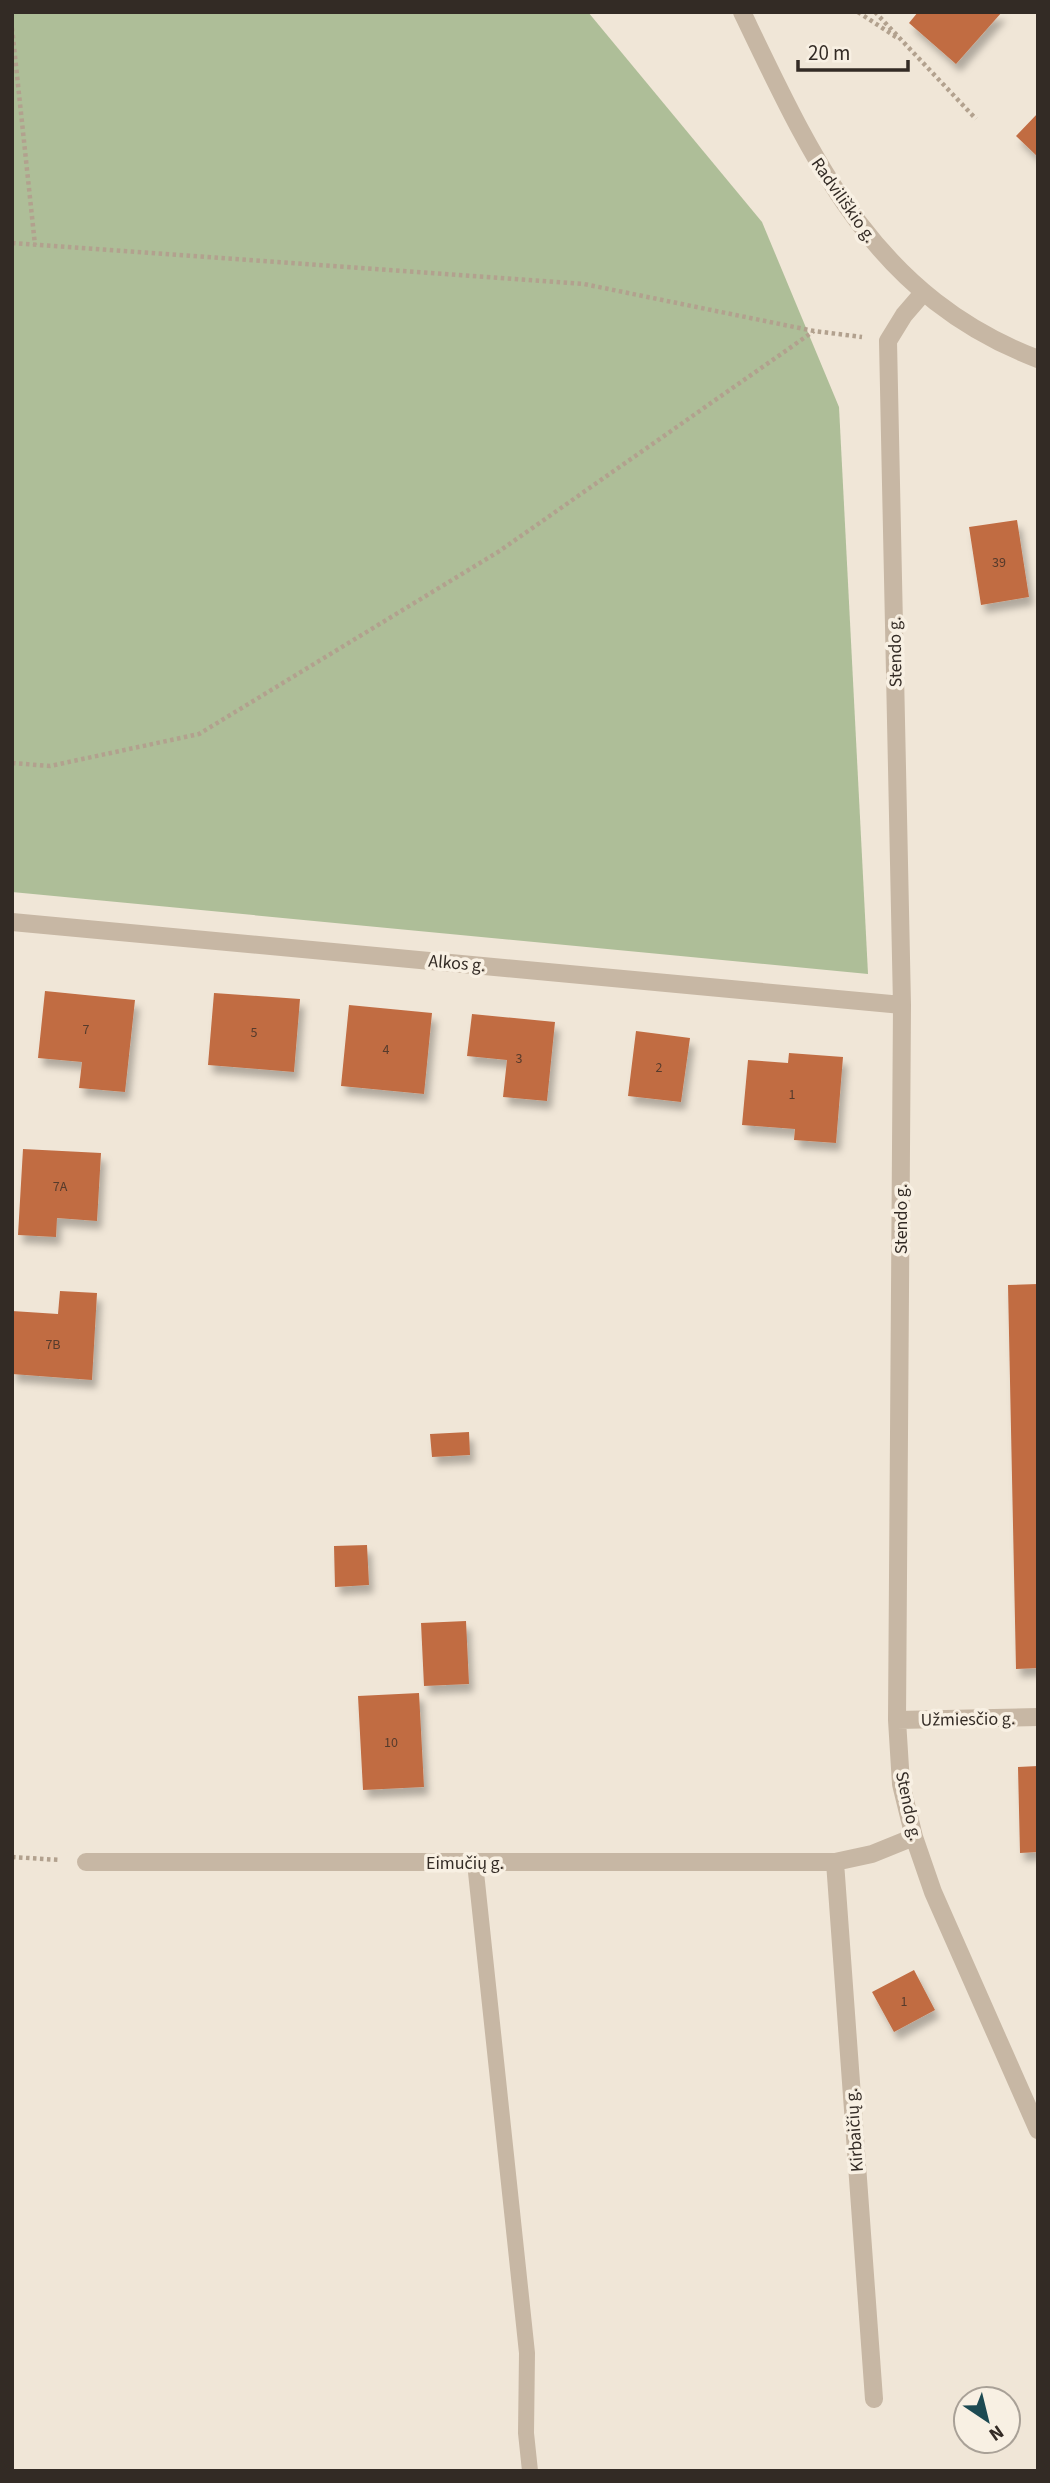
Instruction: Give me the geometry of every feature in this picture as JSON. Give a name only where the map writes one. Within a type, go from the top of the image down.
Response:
[{"type":"street","name":"Radviliškio g.","points":[[742,12],[808,148],[858,225],[923,293],[969,326],[1038,359]]},
{"type":"street","points":[[888,341],[904,315],[923,293]]},
{"type":"street","name":"Stendo g.","points":[[888,341],[902,1004],[897,1720],[901,1784],[914,1837],[933,1892],[1038,2130]]},
{"type":"street","name":"Alkos g.","points":[[12,922],[902,1004]]},
{"type":"street","name":"Užmiesčio g.","points":[[897,1720],[1038,1717]]},
{"type":"street","name":"Eimučių g.","points":[[86,1862],[835,1862],[872,1854],[914,1837]]},
{"type":"street","name":"Kirbaičių g.","points":[[835,1862],[874,2399]]},
{"type":"lane","points":[[475,1863],[527,2353],[526,2433],[530,2471]]},
{"type":"path","points":[[858,12],[903,41]]},
{"type":"path","points":[[875,12],[976,119]]},
{"type":"path","points":[[12,28],[35,245]]},
{"type":"path","points":[[12,243],[584,284],[814,331],[888,341]]},
{"type":"path","points":[[12,763],[50,766],[199,734],[498,552],[814,331]]},
{"type":"path","points":[[12,1857],[86,1862]]},
{"type":"green space","points":[[12,12],[588,12],[762,222],[839,407],[868,974],[12,892]]},
{"type":"building","points":[[918,12],[1002,12],[956,64],[909,23]]},
{"type":"building","points":[[1038,113],[1038,157],[1016,136]]},
{"type":"building","points":[[1017,520],[1029,597],[981,605],[969,527]]},
{"type":"building","points":[[45,991],[135,1000],[125,1092],[79,1088],[82,1062],[38,1058]]},
{"type":"building","points":[[214,993],[300,999],[294,1072],[208,1065]]},
{"type":"building","points":[[349,1005],[432,1013],[424,1094],[341,1086]]},
{"type":"building","points":[[472,1014],[555,1022],[547,1101],[503,1097],[507,1060],[467,1056]]},
{"type":"building","points":[[636,1031],[690,1038],[681,1102],[628,1096]]},
{"type":"building","points":[[789,1053],[843,1057],[836,1143],[794,1140],[795,1129],[742,1125],[748,1060],[788,1063]]},
{"type":"building","points":[[23,1149],[101,1153],[97,1221],[57,1218],[56,1237],[18,1235]]},
{"type":"building","points":[[1038,1284],[1038,1668],[1016,1669],[1008,1285]]},
{"type":"building","points":[[60,1291],[97,1293],[92,1380],[12,1374],[12,1311],[58,1314]]},
{"type":"building","points":[[469,1432],[470,1455],[432,1457],[430,1434]]},
{"type":"building","points":[[367,1545],[369,1585],[335,1587],[334,1546]]},
{"type":"building","points":[[466,1621],[469,1684],[424,1686],[421,1623]]},
{"type":"building","points":[[419,1693],[424,1787],[363,1790],[358,1696]]},
{"type":"building","points":[[1038,1766],[1038,1852],[1020,1853],[1018,1767]]},
{"type":"building","points":[[914,1970],[935,2010],[894,2032],[872,1992]]}]
